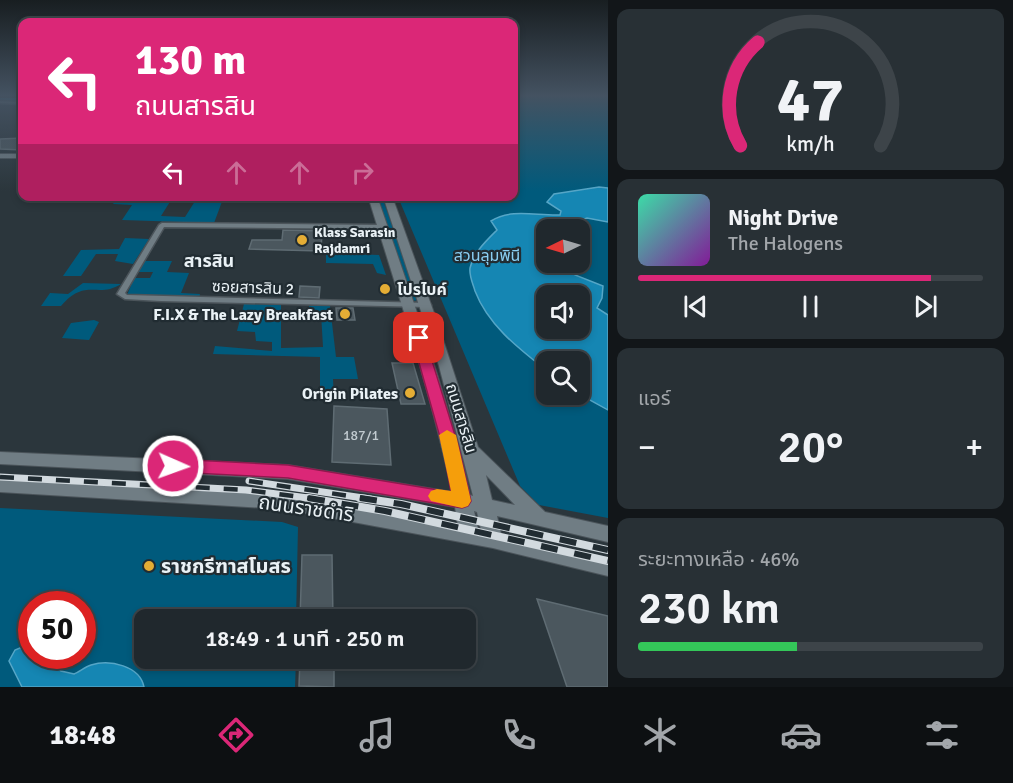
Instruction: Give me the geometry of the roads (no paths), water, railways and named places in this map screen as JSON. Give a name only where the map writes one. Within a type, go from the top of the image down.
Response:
[{"type":"street","points":[[0,156],[18,156]]},
{"type":"street","name":"ถนนสารสิน","points":[[374,201],[429,371],[451,448],[470,536]]},
{"type":"street","name":"ถนนสารสิน","points":[[389,201],[445,361],[472,451],[493,540]]},
{"type":"street","name":"ซอยสารสิน 2","points":[[382,227],[168,224],[159,227],[122,292],[122,296],[427,305]]},
{"type":"street","points":[[424,355],[445,361]]},
{"type":"street","points":[[429,371],[445,361]]},
{"type":"street","points":[[472,451],[540,519]]},
{"type":"street","name":"ถนนราชดำริ","points":[[0,458],[288,472],[462,501],[608,534]]},
{"type":"street","name":"ถนนราชดำริ","points":[[0,484],[283,502],[493,540],[608,567]]},
{"type":"railway","points":[[0,477],[246,490],[316,499]]},
{"type":"railway","points":[[249,481],[370,499]]},
{"type":"railway","points":[[308,498],[385,511],[608,561]]},
{"type":"railway","points":[[360,498],[401,504],[608,550]]},
{"type":"place","name":"Klass Sarasin Rajdamri","points":[[302,240]]},
{"type":"place","name":"โปรไบค์","points":[[385,289]]},
{"type":"place","name":"F.I.X & The Lazy Breakfast","points":[[345,314]]},
{"type":"place","name":"Origin Pilates","points":[[410,393]]},
{"type":"place","name":"ราชกรีฑาสโมสร","points":[[149,566]]},
{"type":"district","name":"สารสิน","points":[[209,261]]},
{"type":"park label","name":"สวนลุมพินี","points":[[487,255]]}]
